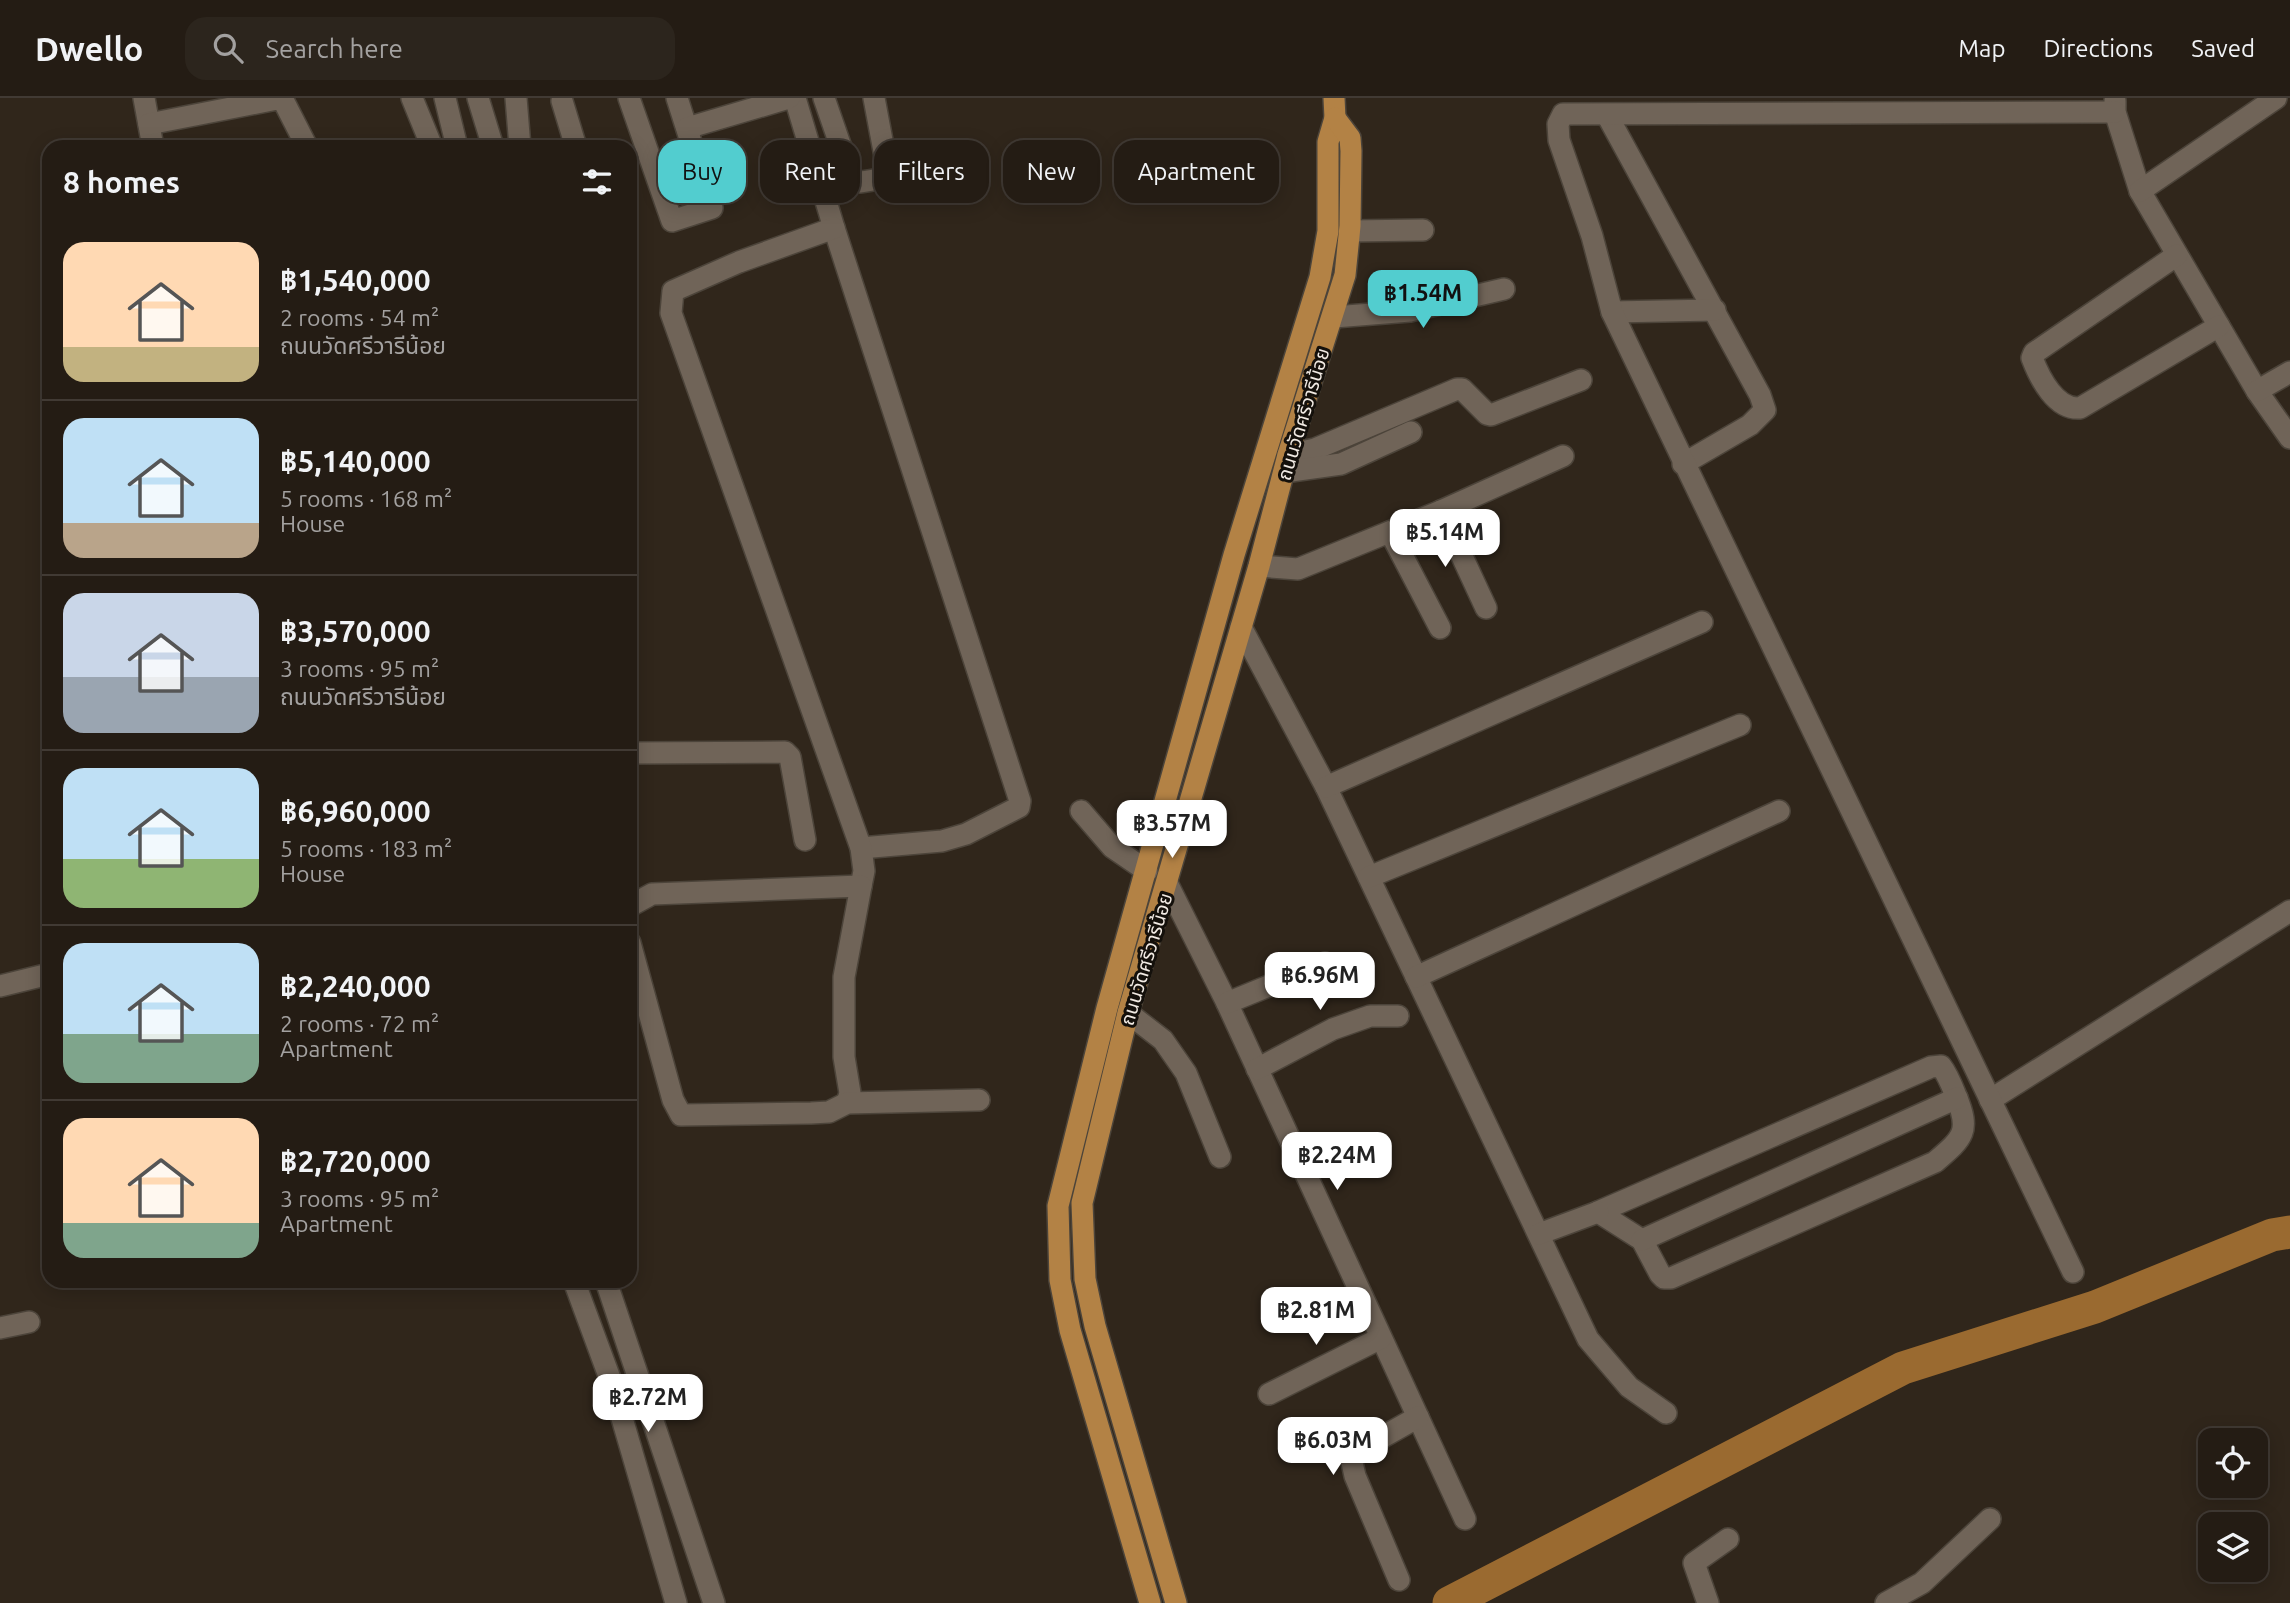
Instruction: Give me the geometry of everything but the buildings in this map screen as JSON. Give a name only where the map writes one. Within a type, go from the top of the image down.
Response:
[{"type":"main road","name":"ถนนวัดศรีวารีน้อย","points":[[1175,1603],[1095,1326],[1085,1279],[1081,1238],[1082,1203],[1128,1013],[1168,885],[1286,463],[1345,275],[1350,231],[1350,138],[1334,108]]},
{"type":"main road","name":"ถนนวัดศรีวารีน้อย","points":[[1150,1603],[1070,1330],[1056,1240],[1058,1206],[1107,1008],[1234,555],[1320,277],[1328,231],[1328,142],[1334,108]]},
{"type":"street","points":[[144,98],[152,140]]},
{"type":"street","points":[[149,124],[282,98],[303,140]]},
{"type":"street","points":[[411,98],[429,140]]},
{"type":"street","points":[[444,98],[455,140]]},
{"type":"street","points":[[478,98],[491,140]]},
{"type":"street","points":[[516,98],[519,140]]},
{"type":"street","points":[[629,98],[672,222],[712,208],[677,98]]},
{"type":"street","points":[[687,128],[789,98]]},
{"type":"street","points":[[795,98],[834,228],[1020,801],[1019,807],[966,834],[942,841],[861,848]]},
{"type":"street","points":[[824,98],[846,167],[852,179],[861,182],[880,179],[887,167],[874,98]]},
{"type":"street","points":[[2140,191],[2276,98]]},
{"type":"street","points":[[562,101],[574,140]]},
{"type":"street","points":[[2073,1272],[1612,312],[1592,236],[1559,140],[1558,124],[1563,114],[1607,115],[1656,106],[2115,105],[2140,191],[2257,391],[2290,438]]},
{"type":"street","points":[[1607,115],[1715,310],[1760,395],[1765,410],[1751,425],[1683,464]]},
{"type":"street","points":[[834,228],[673,291],[670,302],[676,331],[861,848],[864,871],[844,977],[844,1058],[850,1093],[847,1103]]},
{"type":"street","points":[[1350,231],[1423,230]]},
{"type":"street","points":[[2178,255],[2034,353],[2032,358],[2037,370],[2061,404],[2080,408],[2219,326]]},
{"type":"street","points":[[1334,317],[1410,311],[1504,289]]},
{"type":"street","points":[[1612,312],[1715,310]]},
{"type":"street","points":[[2257,391],[2290,372]]},
{"type":"street","points":[[1286,463],[1457,389],[1462,389],[1491,415],[1581,380]]},
{"type":"street","points":[[1286,463],[1341,464],[1411,432]]},
{"type":"street","points":[[1259,566],[1298,569],[1441,511],[1563,456]]},
{"type":"street","points":[[1441,511],[1486,608]]},
{"type":"street","points":[[1390,532],[1440,628]]},
{"type":"street","points":[[1326,787],[1702,622]]},
{"type":"street","points":[[1241,627],[1326,787],[1588,1339],[1629,1387],[1666,1413]]},
{"type":"street","points":[[1369,877],[1740,725]]},
{"type":"street","points":[[637,752],[785,752],[790,757],[805,840]]},
{"type":"street","points":[[1081,811],[1112,847],[1147,871]]},
{"type":"street","points":[[1416,977],[1779,811]]},
{"type":"street","points":[[1168,885],[1227,1003],[1465,1518]]},
{"type":"street","points":[[637,902],[652,894],[861,886]]},
{"type":"street","points":[[1642,1240],[1961,1108],[1992,1104],[2290,911]]},
{"type":"street","points":[[1227,1003],[1325,963]]},
{"type":"street","points":[[637,968],[676,1108],[681,1115],[820,1113],[847,1103],[979,1100]]},
{"type":"street","points":[[0,986],[42,976]]},
{"type":"street","points":[[1128,1013],[1163,1040],[1185,1073],[1220,1157]]},
{"type":"street","points":[[1257,1069],[1333,1029],[1370,1016],[1398,1016]]},
{"type":"street","points":[[1539,1234],[1598,1212],[1931,1067],[1941,1066],[1946,1072],[1961,1108],[1964,1131],[1958,1143],[1935,1162],[1671,1278],[1664,1278],[1660,1274],[1642,1240],[1598,1212]]},
{"type":"street","points":[[577,1288],[612,1384],[676,1603]]},
{"type":"street","points":[[608,1288],[714,1603]]},
{"type":"street","points":[[0,1328],[29,1322]]},
{"type":"street","points":[[1269,1394],[1381,1338]]},
{"type":"street","points":[[612,1384],[639,1376]]},
{"type":"street","points":[[1399,1580],[1355,1476],[1351,1458],[1418,1416]]},
{"type":"street","points":[[1886,1603],[1922,1583],[1990,1519]]},
{"type":"street","points":[[1708,1603],[1695,1563],[1728,1539]]},
{"type":"waterway","points":[[1449,1603],[1903,1368],[2095,1307],[2272,1235],[2290,1232]]}]
